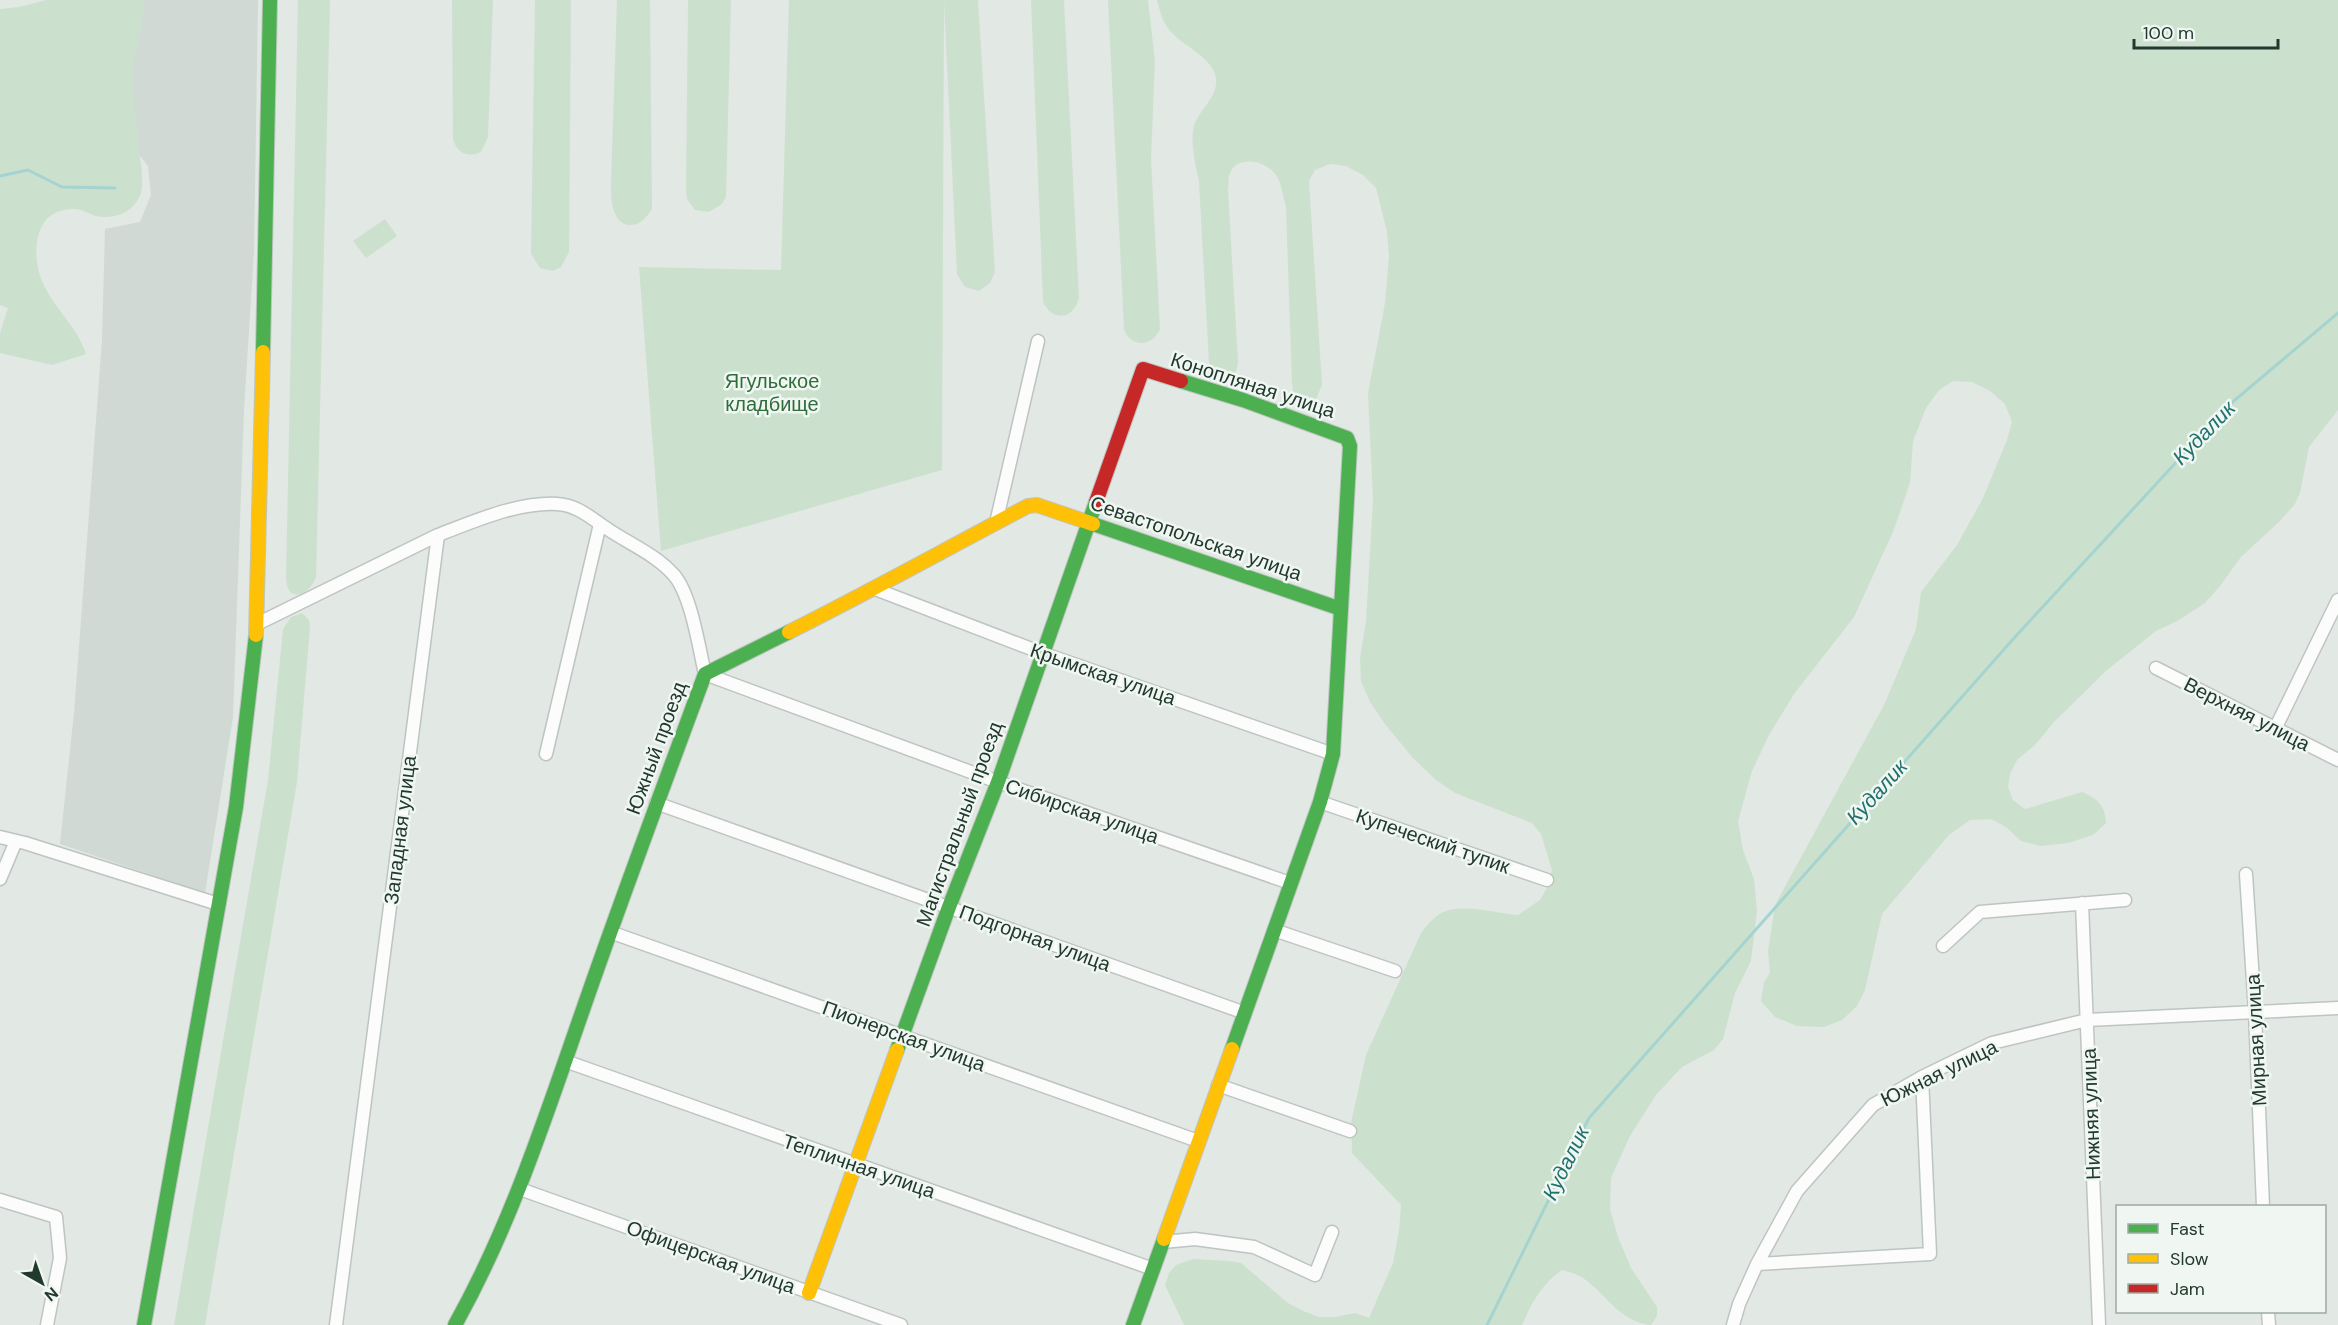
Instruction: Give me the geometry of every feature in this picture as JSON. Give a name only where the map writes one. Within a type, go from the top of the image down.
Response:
[{"type":"street","points":[[144,1325],[236,807],[257,624],[270,0]]},
{"type":"street","points":[[996,523],[1038,341]]},
{"type":"street","name":"Конопляная улица","points":[[1143,369],[1324,428],[1349,441],[1341,609]]},
{"type":"street","name":"Магистральный проезд","points":[[809,1293],[949,907],[998,782],[1143,369]]},
{"type":"street","points":[[257,624],[438,535],[487,517],[530,506],[554,504],[573,506],[674,574],[684,593],[690,612],[705,674]]},
{"type":"street","name":"Южный проезд","points":[[455,1325],[475,1289],[520,1189],[656,803],[705,674],[875,589],[925,560],[1029,506],[1037,505]]},
{"type":"street","name":"Севастопольская улица","points":[[1037,505],[1341,609]]},
{"type":"street","points":[[546,754],[600,524]]},
{"type":"street","name":"Западная улица","points":[[336,1325],[438,535]]},
{"type":"street","name":"Крымская улица","points":[[875,589],[1042,653],[1333,754]]},
{"type":"street","points":[[2275,729],[2338,600]]},
{"type":"street","points":[[1132,1325],[1320,802],[1333,754],[1341,609]]},
{"type":"street","name":"Верхняя улица","points":[[2156,668],[2338,760]]},
{"type":"street","name":"Сибирская улица","points":[[705,674],[998,782],[1290,883]]},
{"type":"street","name":"Купеческий тупик","points":[[1320,802],[1547,880]]},
{"type":"street","name":"Подгорная улица","points":[[656,803],[1245,1013]]},
{"type":"street","points":[[0,837],[218,904]]},
{"type":"street","points":[[0,879],[16,841]]},
{"type":"street","name":"Мирная улица","points":[[2246,874],[2264,1205]]},
{"type":"street","points":[[1943,945],[1980,912],[2125,900]]},
{"type":"street","name":"Нижняя улица","points":[[2082,903],[2099,1325]]},
{"type":"street","points":[[1274,930],[1395,971]]},
{"type":"street","name":"Пионерская улица","points":[[610,932],[1198,1141]]},
{"type":"street","name":"Южная улица","points":[[1733,1325],[1739,1304],[1757,1264],[1797,1191],[1873,1106],[1922,1077],[1992,1043],[2087,1020],[2338,1008]]},
{"type":"street","name":"Тепличная улица","points":[[565,1060],[1153,1269]]},
{"type":"street","points":[[1757,1264],[1930,1254],[1922,1077]]},
{"type":"street","points":[[1218,1085],[1350,1131]]},
{"type":"street","name":"Офицерская улица","points":[[520,1189],[901,1325]]},
{"type":"street","points":[[0,1200],[56,1217],[60,1258],[47,1325]]},
{"type":"street","points":[[1163,1242],[1195,1239],[1254,1247],[1315,1275],[1332,1232]]},
{"type":"shaded area","points":[[114,0],[258,0],[254,251],[244,409],[233,717],[205,893],[60,844],[74,713],[102,341],[105,229],[140,222],[151,195],[148,166],[101,105]]},
{"type":"green space","points":[[46,0],[145,0],[134,67],[142,178],[139,198],[131,208],[109,217],[96,216],[78,209],[63,210],[46,220],[38,237],[38,268],[42,280],[86,354],[52,365],[0,353],[0,333],[8,308],[0,305],[0,9]]},
{"type":"green space","points":[[298,0],[330,0],[316,577],[304,593],[294,594],[287,586],[286,578]]},
{"type":"green space","points":[[452,0],[493,0],[488,137],[481,152],[471,154],[460,151],[453,139]]},
{"type":"green space","points":[[535,0],[571,0],[569,252],[561,267],[553,271],[540,268],[531,254]]},
{"type":"green space","points":[[617,0],[650,0],[652,208],[644,219],[633,225],[622,223],[618,218],[611,197]]},
{"type":"green space","points":[[688,0],[731,0],[726,197],[722,204],[709,212],[695,210],[687,199],[686,190]]},
{"type":"green space","name":"Ягульское кладбище","points":[[789,0],[978,0],[995,272],[990,283],[979,291],[965,287],[957,274],[944,1],[942,470],[661,551],[639,267],[781,270]]},
{"type":"green space","points":[[1031,0],[1064,0],[1079,298],[1072,311],[1062,316],[1052,313],[1043,302]]},
{"type":"green space","points":[[1108,0],[1148,0],[1155,61],[1151,159],[1160,329],[1152,340],[1141,343],[1131,339],[1124,329]]},
{"type":"green space","points":[[1157,0],[2338,0],[2338,410],[2309,447],[2300,493],[2295,504],[2241,557],[2205,603],[2179,620],[2156,631],[2107,670],[2054,722],[2035,745],[2017,760],[2010,774],[2008,787],[2013,800],[2025,809],[2082,792],[2100,803],[2106,823],[2093,835],[2068,843],[2041,846],[2021,841],[2006,827],[1991,819],[1970,820],[1949,835],[1882,914],[1865,990],[1857,1006],[1842,1020],[1824,1027],[1797,1026],[1775,1017],[1761,1001],[1764,982],[1770,973],[1768,951],[1775,905],[1885,703],[1916,629],[1921,592],[1957,545],[1983,498],[2012,422],[2005,404],[1990,391],[1972,382],[1953,381],[1939,390],[1926,408],[1913,441],[1910,483],[1893,532],[1854,617],[1794,694],[1769,735],[1752,771],[1738,821],[1743,850],[1754,879],[1757,911],[1751,961],[1735,993],[1723,1039],[1714,1050],[1682,1067],[1656,1095],[1630,1136],[1611,1178],[1610,1209],[1618,1237],[1631,1268],[1657,1307],[1657,1316],[1651,1325],[1631,1319],[1614,1307],[1583,1278],[1562,1270],[1538,1294],[1522,1325],[1184,1325],[1165,1285],[1169,1273],[1176,1265],[1193,1259],[1229,1261],[1241,1263],[1288,1303],[1303,1311],[1319,1317],[1336,1317],[1355,1313],[1369,1318],[1393,1263],[1401,1205],[1352,1153],[1351,1123],[1366,1055],[1421,933],[1432,920],[1446,911],[1462,908],[1518,915],[1540,900],[1547,888],[1552,870],[1541,834],[1532,823],[1455,793],[1436,780],[1412,757],[1385,724],[1370,702],[1361,681],[1360,658],[1366,621],[1373,500],[1368,393],[1385,303],[1389,256],[1387,232],[1376,188],[1363,175],[1346,166],[1330,164],[1315,170],[1309,181],[1322,385],[1316,399],[1299,402],[1294,395],[1292,384],[1286,207],[1281,186],[1271,170],[1258,163],[1244,162],[1232,169],[1228,190],[1238,362],[1232,380],[1226,384],[1219,382],[1209,363],[1199,182],[1193,137],[1195,124],[1214,92],[1216,78],[1210,64],[1169,29],[1162,18]]},
{"type":"green space","points":[[385,219],[397,236],[366,258],[353,241]]},
{"type":"green space","points":[[302,613],[309,620],[310,627],[297,782],[205,1325],[174,1325],[268,780],[283,629],[291,617]]},
{"type":"waterway","points":[[0,176],[28,170],[62,187],[115,188]]},
{"type":"waterway","name":"Кудалик","points":[[1487,1325],[1589,1118],[2015,637],[2229,405],[2338,313]]},
{"type":"traffic: fast","points":[[263,352],[270,0]]},
{"type":"traffic: fast","points":[[1181,381],[1243,400],[1347,438],[1350,446],[1333,754],[1320,802],[1232,1049]]},
{"type":"traffic: fast","points":[[897,1050],[998,782],[1096,502]]},
{"type":"traffic: fast","points":[[1093,524],[1341,609]]},
{"type":"traffic: fast","points":[[455,1325],[495,1246],[528,1164],[705,674],[789,632]]},
{"type":"traffic: fast","points":[[144,1325],[236,807],[256,635]]},
{"type":"traffic: fast","points":[[1133,1325],[1164,1239]]},
{"type":"traffic: slow","points":[[256,635],[263,352]]},
{"type":"traffic: slow","points":[[789,632],[1028,506],[1037,505],[1093,524]]},
{"type":"traffic: slow","points":[[1164,1239],[1232,1049]]},
{"type":"traffic: slow","points":[[809,1293],[897,1050]]},
{"type":"traffic: jam","points":[[1096,502],[1143,369],[1181,381]]}]
